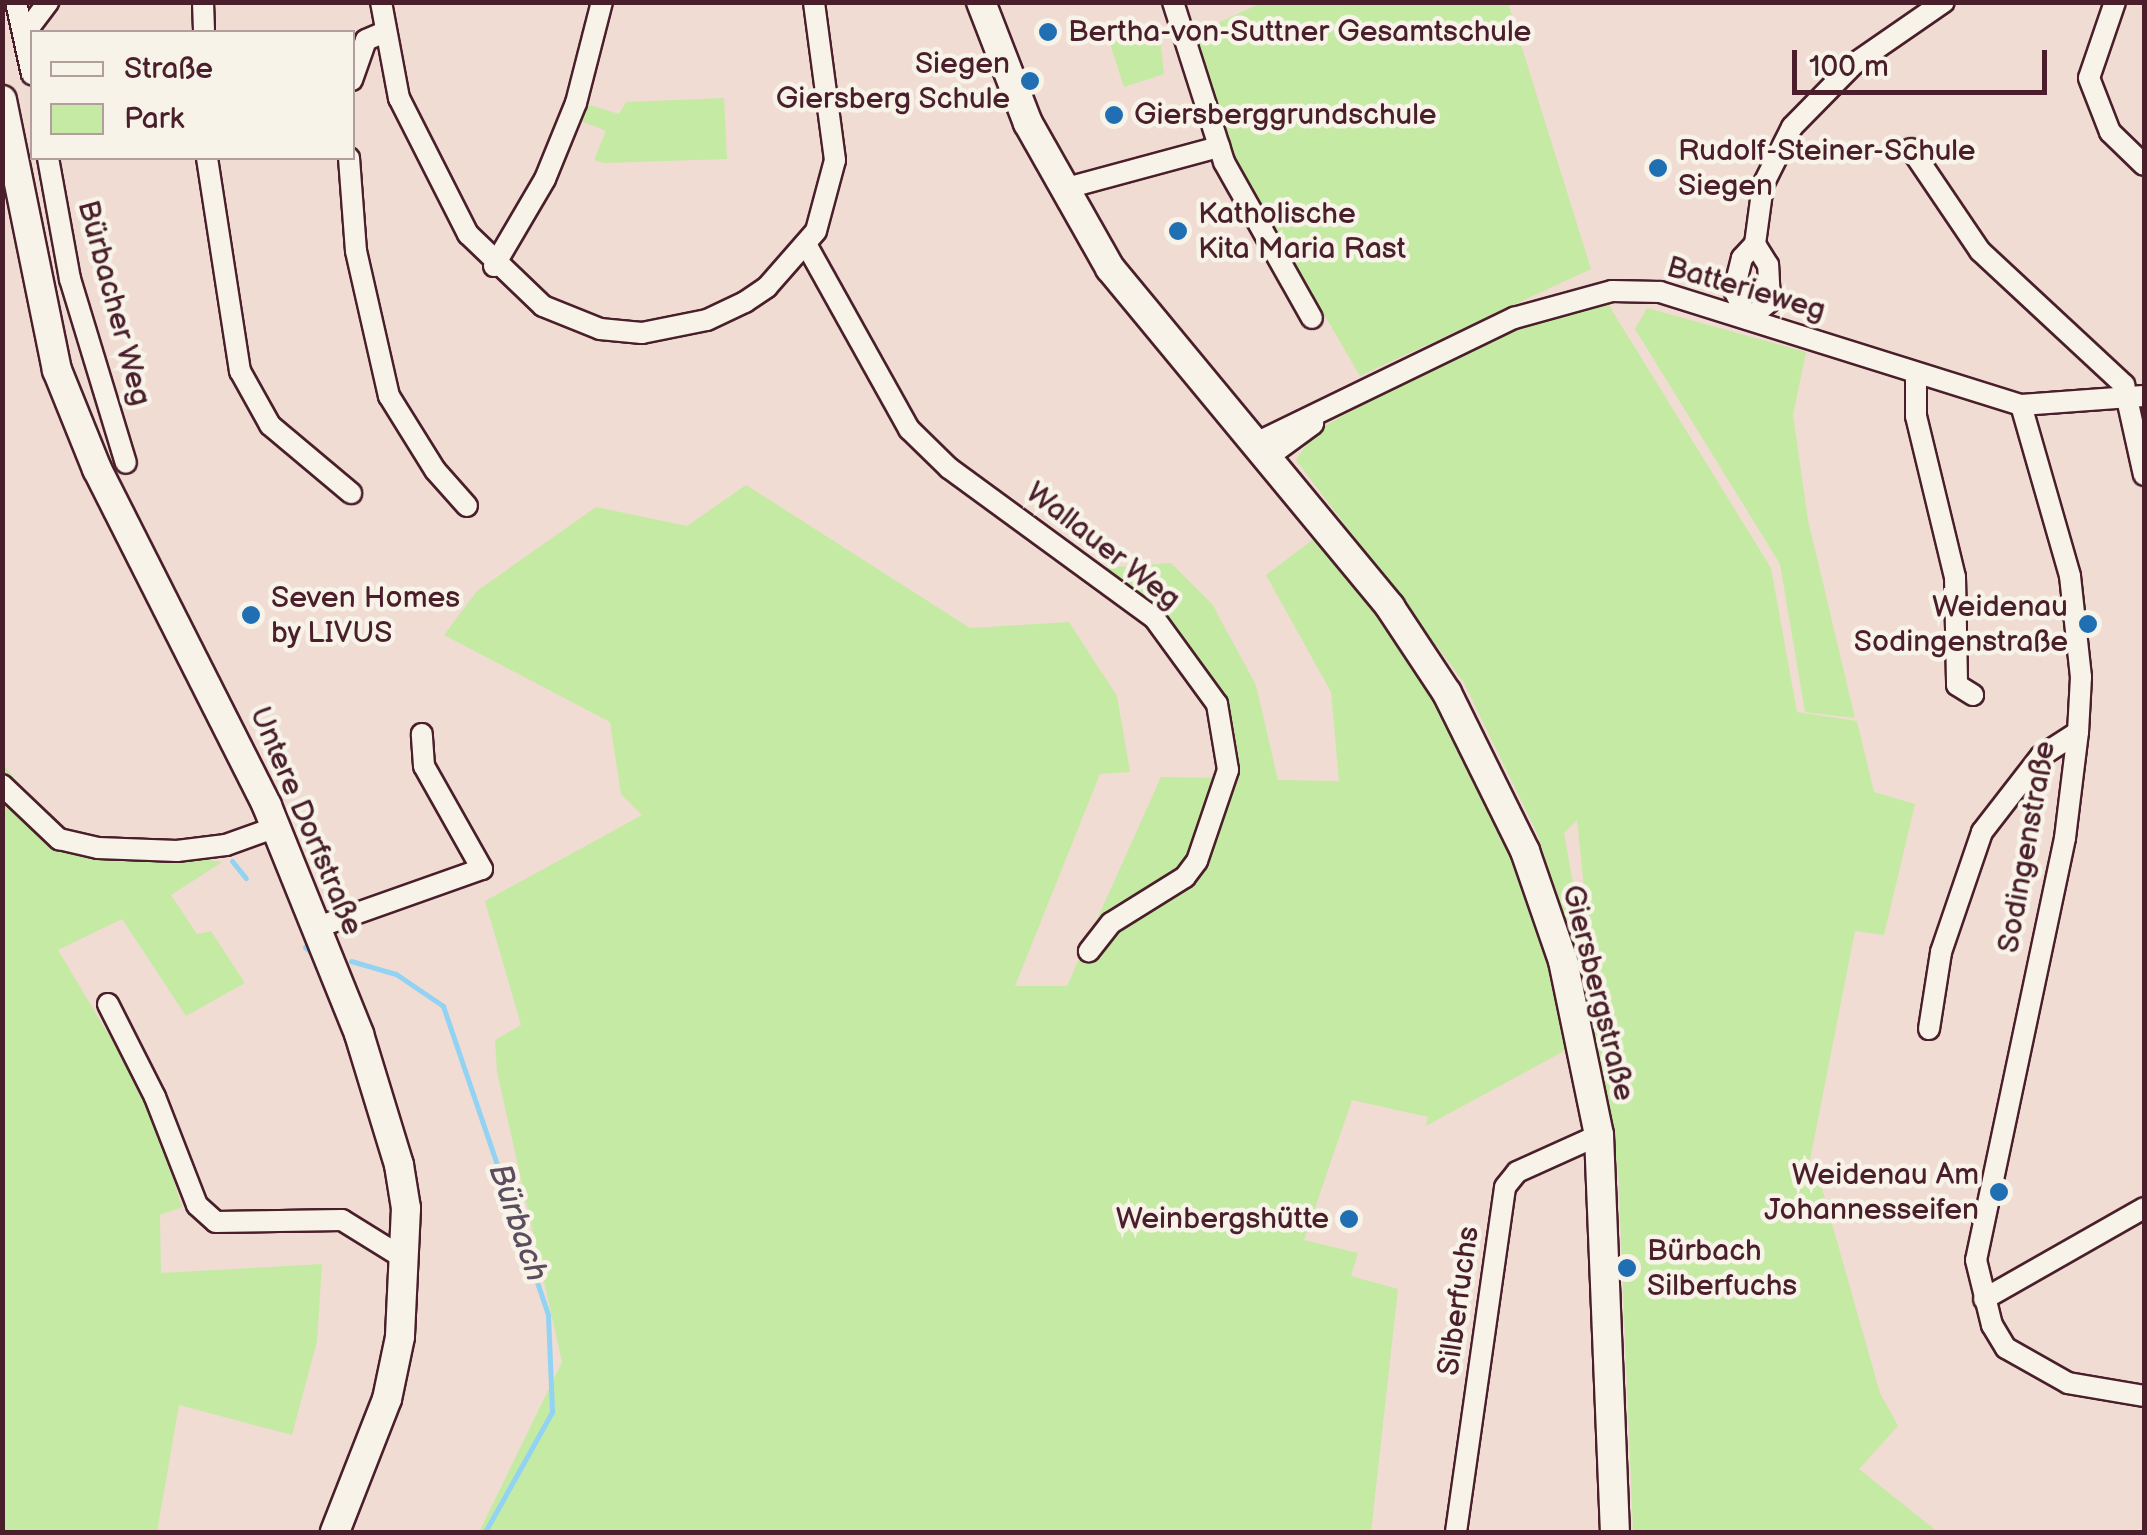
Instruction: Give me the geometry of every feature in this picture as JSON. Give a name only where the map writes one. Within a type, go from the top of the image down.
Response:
[{"type":"street","points":[[16,2],[30,62]]},
{"type":"street","points":[[25,33],[48,2]]},
{"type":"street","points":[[203,2],[204,30]]},
{"type":"street","points":[[380,2],[400,98],[430,167],[494,266],[558,314],[642,333],[724,313],[767,287],[802,250],[830,192],[835,160],[814,2]]},
{"type":"street","points":[[494,266],[564,134],[602,2]]},
{"type":"street","name":"Giersbergstraße","points":[[981,2],[1010,84],[1063,189],[1096,243],[1152,298],[1174,344],[1390,607],[1489,769],[1563,960],[1598,1134],[1615,1532]]},
{"type":"street","points":[[1173,2],[1219,147],[1312,318]]},
{"type":"street","points":[[1755,244],[1768,265],[1770,301],[1748,319],[1734,290],[1742,258],[1755,244],[1762,185],[1802,111],[1854,64],[1944,2]]},
{"type":"street","points":[[2115,2],[2089,78],[2110,132],[2144,165]]},
{"type":"street","points":[[355,71],[366,40],[385,32]]},
{"type":"street","name":"Untere Dorfstraße","points":[[2,100],[7,157],[34,276],[82,434],[276,827],[318,927],[390,1131],[406,1208],[405,1258],[388,1399],[335,1532]]},
{"type":"street","points":[[1063,189],[1219,147]]},
{"type":"street","points":[[1911,149],[1980,250],[2136,397],[2144,475]]},
{"type":"street","name":"Bürbacher Weg","points":[[48,160],[70,280],[126,463]]},
{"type":"street","points":[[207,160],[240,371],[270,424],[350,494]]},
{"type":"street","points":[[349,160],[356,251],[389,396],[435,470],[467,506]]},
{"type":"street","name":"Wallauer Weg","points":[[802,250],[908,429],[949,468],[1156,618],[1217,704],[1228,770],[1197,861],[1185,877],[1111,923],[1089,952]]},
{"type":"street","name":"Batterieweg","points":[[1262,450],[1360,393],[1514,318],[1586,295],[1660,292],[2021,405],[2136,397]]},
{"type":"street","points":[[1916,374],[1916,416],[1953,563],[1957,685],[1973,695]]},
{"type":"street","name":"Sodingenstraße","points":[[2021,405],[2070,576],[2080,678],[2078,732],[2064,838],[1976,1260],[1984,1299],[2006,1348],[2034,1368],[2089,1389],[2144,1396]]},
{"type":"street","points":[[1929,1029],[1941,952],[1982,832],[2041,756],[2078,732]]},
{"type":"street","points":[[318,927],[482,869],[424,766],[422,734]]},
{"type":"street","points":[[2,785],[60,839],[98,848],[177,852],[226,846],[276,827]]},
{"type":"street","points":[[108,1004],[156,1098],[197,1206],[216,1222],[342,1220],[405,1258]]},
{"type":"street","name":"Silberfuchs","points":[[1456,1532],[1505,1187],[1517,1172],[1598,1134]]},
{"type":"street","points":[[1984,1299],[2144,1208]]},
{"type":"green space","points":[[1261,3],[1508,3],[1591,269],[1360,376],[1240,170],[1188,37]]},
{"type":"green space","points":[[1158,21],[1164,74],[1124,87],[1107,35]]},
{"type":"green space","points":[[724,98],[727,159],[604,163],[594,160],[606,131],[576,119],[583,103],[619,114],[626,102]]},
{"type":"green space","points":[[1608,304],[1771,568],[1797,712],[1857,721],[1874,792],[1915,804],[1884,935],[1855,931],[1808,1170],[1811,1185],[1821,1185],[1880,1393],[1898,1426],[1859,1469],[1938,1532],[1633,1532],[1618,1169],[1581,974],[1590,946],[1577,820],[1564,833],[1579,936],[1573,946],[1537,833],[1463,681],[1296,460],[1315,431],[1412,378],[1521,324]]},
{"type":"green space","points":[[1647,308],[1806,352],[1793,415],[1808,520],[1855,718],[1805,712],[1780,564],[1635,329]]},
{"type":"green space","points":[[746,485],[970,628],[1069,622],[1117,696],[1130,772],[1100,774],[1015,986],[1067,986],[1161,777],[1220,778],[1219,719],[1104,568],[1171,563],[1212,604],[1256,685],[1278,780],[1339,781],[1331,692],[1266,575],[1319,535],[1446,712],[1543,926],[1575,1045],[1426,1126],[1428,1117],[1352,1100],[1304,1240],[1358,1253],[1351,1276],[1398,1289],[1371,1532],[479,1532],[562,1362],[497,1072],[495,1040],[521,1025],[485,901],[642,815],[621,794],[610,722],[444,635],[477,591],[596,507],[687,526]]},
{"type":"green space","points":[[2,763],[62,836],[222,862],[171,895],[197,934],[211,931],[245,983],[186,1016],[122,919],[58,950],[150,1104],[182,1207],[160,1215],[161,1273],[322,1264],[317,1341],[292,1435],[179,1405],[157,1532],[3,1532]]},
{"type":"waterway","name":"Bürbach","points":[[232,861],[246,878]]},
{"type":"waterway","name":"Bürbach","points":[[305,947],[311,952]]},
{"type":"waterway","name":"Bürbach","points":[[351,961],[396,974],[443,1006],[548,1315],[552,1412],[485,1532]]},
{"type":"place","name":"Bertha-von-Suttner Gesamtschule","points":[[1048,32]]},
{"type":"place","name":"Siegen Giersberg Schule","points":[[1030,81]]},
{"type":"place","name":"Giersberggrundschule","points":[[1114,115]]},
{"type":"place","name":"Rudolf-Steiner-Schule Siegen","points":[[1658,168]]},
{"type":"place","name":"Katholische Kita Maria Rast","points":[[1178,231]]},
{"type":"place","name":"Seven Homes by LIVUS","points":[[251,615]]},
{"type":"place","name":"Weidenau Sodingenstraße","points":[[2088,624]]},
{"type":"place","name":"Weidenau Am Johannesseifen","points":[[1999,1192]]},
{"type":"place","name":"Weinbergshütte","points":[[1349,1219]]},
{"type":"place","name":"Bürbach Silberfuchs","points":[[1627,1268]]}]
